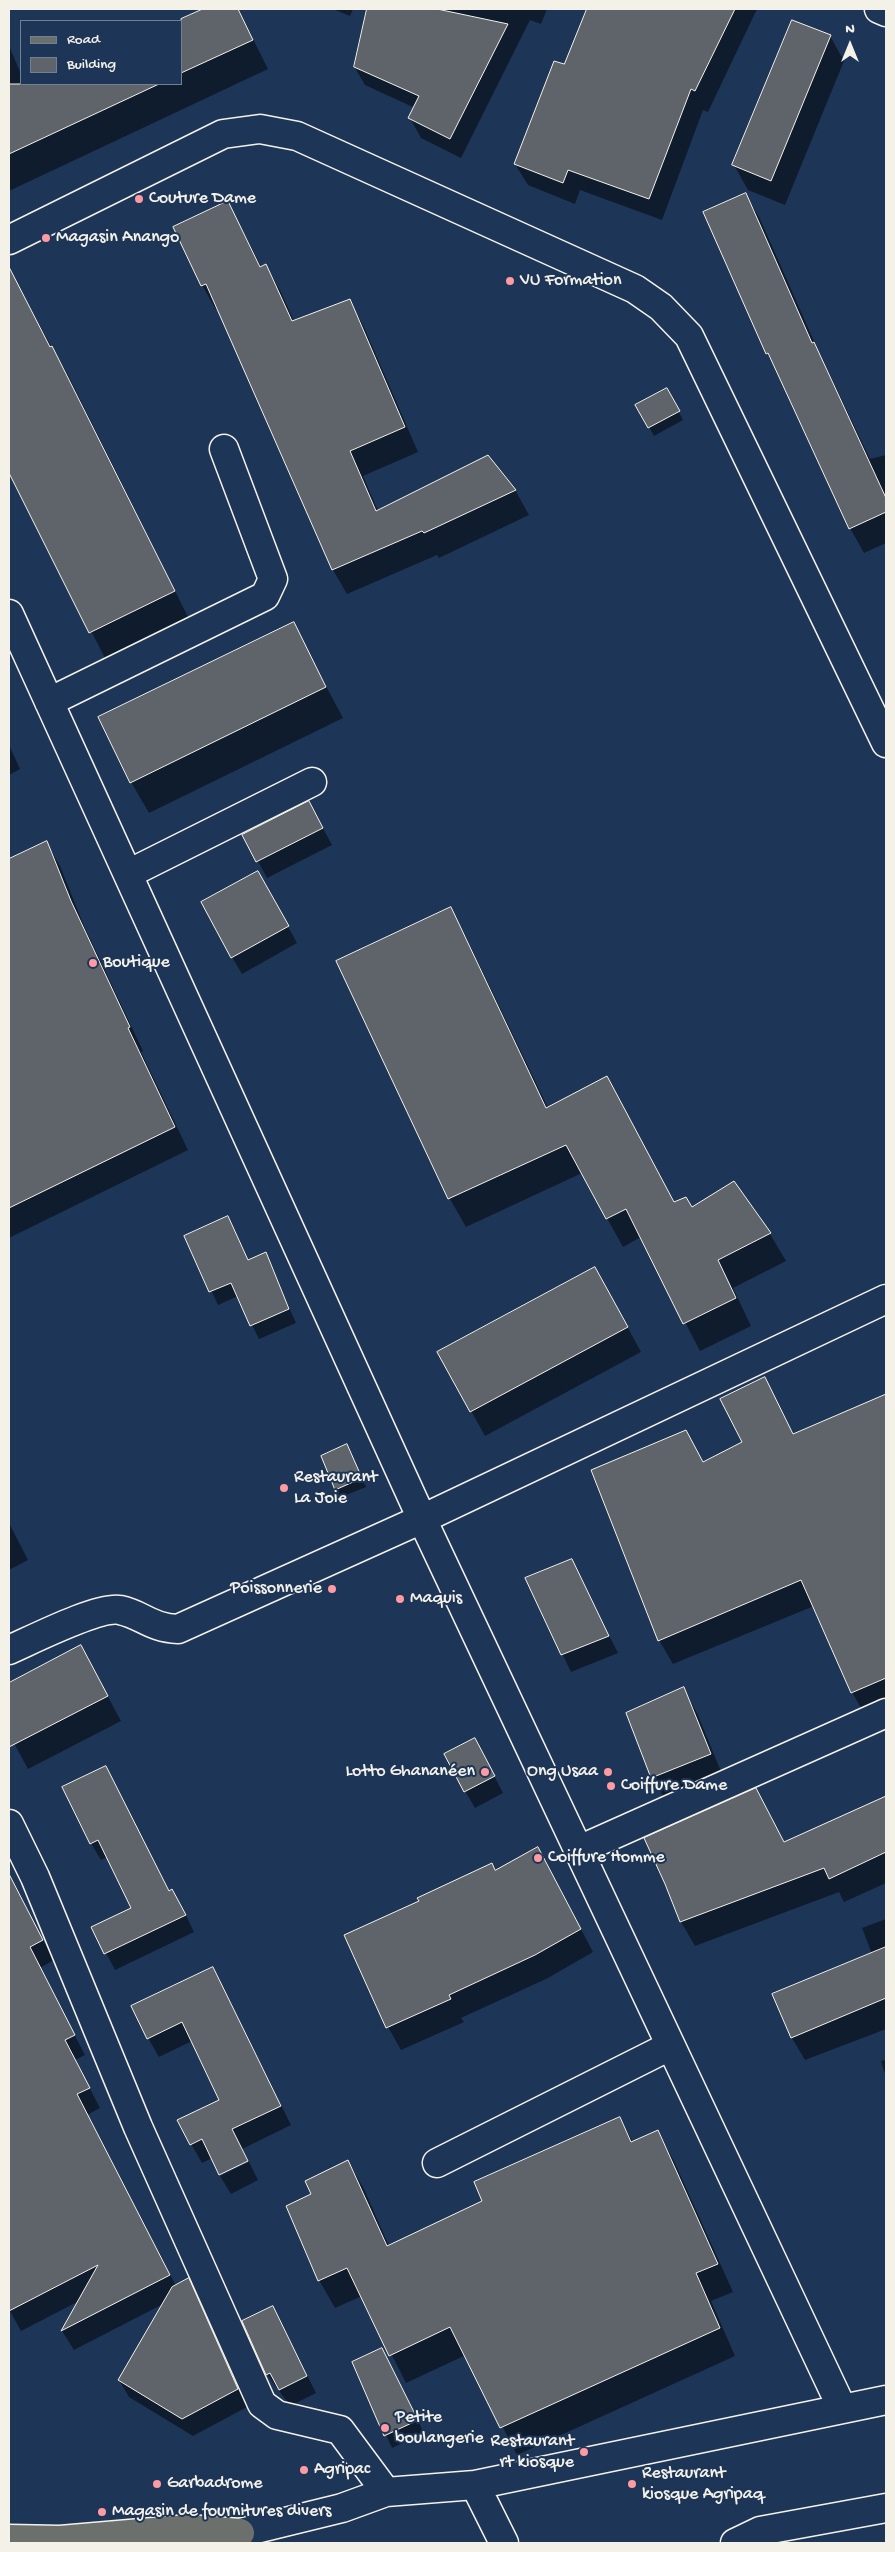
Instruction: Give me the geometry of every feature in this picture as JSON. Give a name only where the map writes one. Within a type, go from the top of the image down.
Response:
[{"type":"main road","points":[[9,2541],[60,2540],[188,2529],[239,2540]]},
{"type":"street","points":[[879,9],[886,12]]},
{"type":"street","points":[[9,240],[223,134],[260,129],[297,136],[635,289],[661,307],[689,336],[886,743]]},
{"type":"street","points":[[49,702],[265,596],[273,579],[224,449]]},
{"type":"street","points":[[9,614],[422,1519],[842,2408]]},
{"type":"street","points":[[128,874],[312,782]]},
{"type":"street","points":[[9,1650],[99,1612],[119,1610],[160,1628],[178,1629],[422,1519],[886,1299]]},
{"type":"street","points":[[579,1850],[886,1713]]},
{"type":"street","points":[[9,1824],[35,1878],[138,2127],[262,2404],[277,2415],[340,2430],[386,2492]]},
{"type":"street","points":[[437,2163],[670,2046]]},
{"type":"street","points":[[239,2540],[291,2521],[342,2508],[386,2492],[475,2485],[886,2400]]},
{"type":"street","points":[[475,2485],[504,2543]]},
{"type":"street","points":[[735,2543],[760,2531],[886,2508]]},
{"type":"building","points":[[203,9],[238,9],[253,40],[182,73],[181,19]]},
{"type":"building","points":[[367,9],[437,9],[508,24],[450,139],[408,118],[419,96],[354,67]]},
{"type":"building","points":[[587,9],[735,9],[695,91],[691,89],[649,199],[568,170],[563,183],[514,164],[554,61],[564,64]]},
{"type":"building","points":[[792,20],[831,35],[771,181],[732,165]]},
{"type":"building","points":[[9,84],[157,85],[9,154]]},
{"type":"building","points":[[746,193],[812,343],[814,342],[886,498],[886,512],[849,529],[768,353],[766,354],[703,212]]},
{"type":"building","points":[[228,201],[260,267],[266,264],[292,321],[350,299],[405,427],[350,451],[376,511],[488,455],[516,490],[424,533],[422,531],[332,570],[206,284],[201,286],[173,227]]},
{"type":"building","points":[[9,267],[50,347],[52,346],[175,591],[89,633],[9,473]]},
{"type":"building","points":[[667,388],[680,411],[648,428],[635,405]]},
{"type":"building","points":[[294,622],[326,687],[130,783],[98,717]]},
{"type":"building","points":[[309,801],[323,828],[256,862],[242,835]]},
{"type":"building","points":[[47,841],[71,901],[175,1127],[9,1208],[9,859]]},
{"type":"building","points":[[258,871],[289,926],[231,958],[201,902]]},
{"type":"building","points":[[451,907],[546,1108],[607,1076],[674,1202],[686,1197],[692,1207],[734,1181],[771,1233],[718,1260],[736,1298],[683,1324],[626,1209],[606,1219],[566,1145],[448,1199],[336,961]]},
{"type":"building","points":[[228,1216],[248,1260],[266,1252],[289,1309],[250,1326],[231,1283],[209,1292],[184,1236]]},
{"type":"building","points":[[595,1267],[628,1327],[470,1412],[437,1352]]},
{"type":"building","points":[[765,1377],[793,1434],[886,1394],[886,1678],[851,1693],[801,1580],[658,1641],[591,1470],[686,1430],[703,1462],[742,1442],[720,1399]]},
{"type":"building","points":[[347,1444],[362,1478],[335,1490],[321,1456]]},
{"type":"building","points":[[572,1559],[609,1636],[561,1655],[525,1578]]},
{"type":"building","points":[[81,1645],[108,1696],[9,1747],[9,1683]]},
{"type":"building","points":[[684,1687],[711,1754],[651,1778],[626,1713]]},
{"type":"building","points":[[475,1738],[495,1776],[464,1792],[444,1754]]},
{"type":"building","points":[[106,1766],[169,1891],[172,1889],[186,1915],[104,1954],[91,1927],[131,1908],[98,1840],[90,1844],[62,1787]]},
{"type":"building","points":[[756,1788],[784,1842],[886,1796],[886,1852],[829,1879],[824,1868],[680,1922],[644,1838]]},
{"type":"building","points":[[538,1847],[581,1929],[535,1955],[449,1995],[451,1999],[386,2028],[344,1935],[419,1901],[417,1898],[492,1863],[495,1870]]},
{"type":"building","points":[[9,1874],[43,1940],[30,1947],[75,2035],[65,2040],[90,2088],[77,2094],[170,2275],[61,2331],[98,2265],[9,2311]]},
{"type":"building","points":[[886,1947],[886,1998],[791,2038],[772,1994]]},
{"type":"building","points":[[213,1967],[281,2106],[232,2129],[248,2161],[219,2175],[202,2139],[190,2145],[177,2120],[219,2100],[182,2022],[147,2039],[131,2006]]},
{"type":"building","points":[[620,2117],[631,2142],[658,2130],[718,2264],[696,2273],[720,2328],[500,2428],[450,2327],[389,2356],[347,2268],[318,2281],[286,2206],[311,2194],[305,2181],[348,2160],[387,2246],[482,2201],[474,2182]]},
{"type":"building","points":[[189,2278],[238,2389],[182,2419],[118,2380],[172,2287]]},
{"type":"building","points":[[273,2306],[307,2376],[279,2390],[270,2373],[266,2375],[242,2321]]},
{"type":"building","points":[[382,2348],[418,2420],[384,2436],[352,2362]]},
{"type":"place","name":"Couture Dame","points":[[139,199]]},
{"type":"place","name":"Magasin Anango","points":[[46,238]]},
{"type":"place","name":"VU Formation","points":[[510,281]]},
{"type":"place","name":"Boutique","points":[[93,963]]},
{"type":"place","name":"Restaurant La Joie","points":[[284,1488]]},
{"type":"place","name":"Poissonnerie","points":[[332,1589]]},
{"type":"place","name":"Maquis","points":[[400,1599]]},
{"type":"place","name":"Lotto Ghananéen","points":[[485,1772]]},
{"type":"place","name":"Ong Usaa","points":[[608,1772]]},
{"type":"place","name":"Coiffure Dame","points":[[611,1786]]},
{"type":"place","name":"Coiffure Homme","points":[[538,1858]]},
{"type":"place","name":"Petite boulangerie","points":[[385,2428]]},
{"type":"place","name":"Restaurant rt kiosque","points":[[584,2452]]},
{"type":"place","name":"Agripac","points":[[304,2470]]},
{"type":"place","name":"Garbadrome","points":[[157,2484]]},
{"type":"place","name":"Restaurant kiosque Agripaq","points":[[632,2484]]},
{"type":"place","name":"Magasin de fournitures divers","points":[[102,2512]]}]
